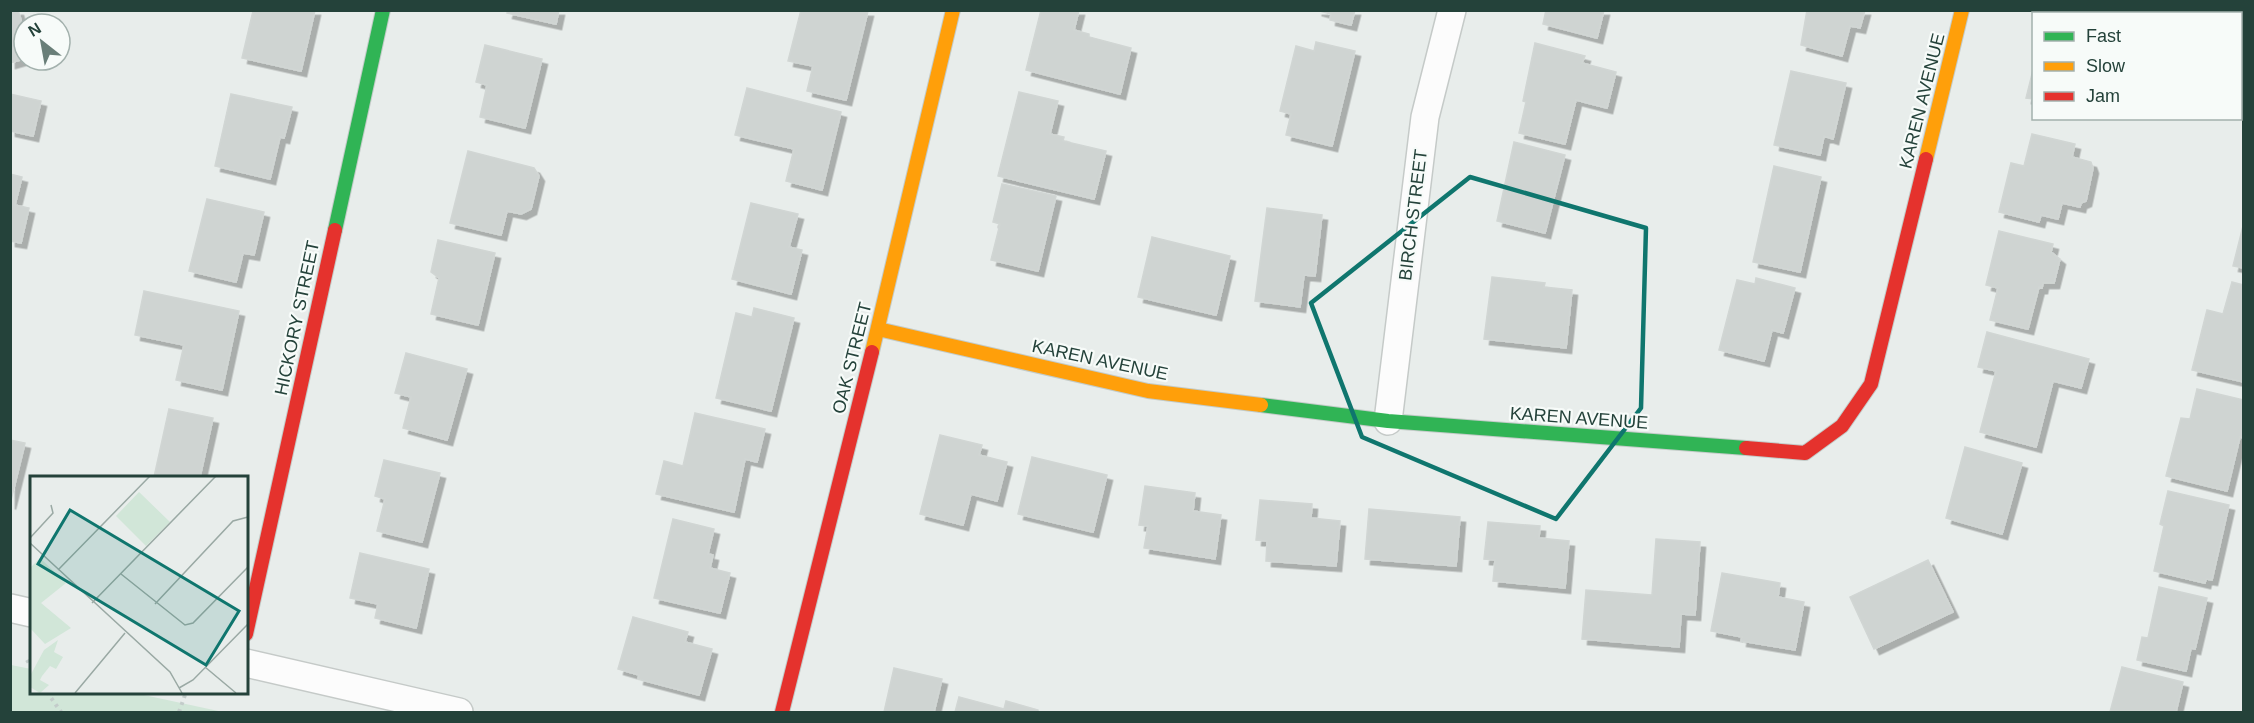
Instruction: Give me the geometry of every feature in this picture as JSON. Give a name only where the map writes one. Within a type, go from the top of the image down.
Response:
[{"type":"street","name":"HICKORY STREET","points":[[248,625],[383,10]]},
{"type":"street","name":"OAK STREET","points":[[782,712],[878,329],[953,10]]},
{"type":"street","name":"BIRCH STREET","points":[[1388,421],[1425,117],[1452,10]]},
{"type":"street","name":"KAREN AVENUE","points":[[878,329],[1148,391],[1388,421],[1805,453],[1842,426],[1871,384],[1962,10]]},
{"type":"street","points":[[10,608],[30,613]]},
{"type":"street","points":[[248,663],[459,712]]},
{"type":"path","points":[[27,660],[30,665]]},
{"type":"path","points":[[48,693],[61,712]]},
{"type":"path","points":[[179,712],[186,693]]},
{"type":"highlighted area","points":[[1470,177],[1646,228],[1641,408],[1556,519],[1362,437],[1311,303]]},
{"type":"green space","points":[[11,665],[30,669],[30,693],[135,693],[223,712],[11,712]]},
{"type":"building","points":[[10,10],[18,10],[19,12],[12,12],[12,62],[10,63]]},
{"type":"building","points":[[250,10],[315,10],[301,71],[242,58],[253,11]]},
{"type":"building","points":[[508,10],[559,10],[556,24],[507,13]]},
{"type":"building","points":[[801,10],[868,11],[846,100],[807,91],[813,66],[788,61]]},
{"type":"building","points":[[1041,10],[1079,10],[1074,30],[1089,34],[1089,37],[1131,48],[1120,94],[1026,70]]},
{"type":"building","points":[[1316,10],[1355,10],[1351,25],[1330,20],[1331,14]]},
{"type":"building","points":[[1546,10],[1604,10],[1597,38],[1543,24]]},
{"type":"building","points":[[1807,10],[1865,10],[1860,28],[1850,26],[1842,56],[1801,45]]},
{"type":"building","points":[[1316,42],[1355,51],[1332,146],[1286,135],[1291,114],[1280,111],[1296,46],[1314,51]]},
{"type":"building","points":[[1535,43],[1585,56],[1582,63],[1616,72],[1607,108],[1576,100],[1565,144],[1519,133]]},
{"type":"building","points":[[485,45],[542,59],[525,128],[480,117],[487,85],[476,82]]},
{"type":"building","points":[[1791,71],[1846,83],[1833,139],[1824,136],[1820,155],[1774,145]]},
{"type":"building","points":[[2032,74],[2032,99],[2026,98]]},
{"type":"building","points":[[747,88],[841,112],[822,190],[786,181],[794,149],[735,135]]},
{"type":"building","points":[[1019,92],[1058,101],[1050,134],[1064,137],[1063,141],[1106,151],[1094,199],[998,176]]},
{"type":"building","points":[[10,94],[41,101],[33,136],[10,131]]},
{"type":"building","points":[[231,94],[292,107],[284,138],[280,137],[270,179],[215,166]]},
{"type":"building","points":[[2032,134],[2075,144],[2072,157],[2091,162],[2093,168],[2086,201],[2081,203],[2080,207],[2062,203],[2058,219],[2041,215],[2039,222],[1999,212],[2011,163],[2024,166]]},
{"type":"building","points":[[1514,142],[1565,155],[1545,233],[1497,221]]},
{"type":"building","points":[[468,151],[534,168],[539,176],[531,209],[521,214],[507,211],[501,235],[450,223]]},
{"type":"building","points":[[1774,166],[1821,177],[1800,272],[1753,262]]},
{"type":"building","points":[[10,174],[22,177],[15,205],[29,208],[21,243],[10,241]]},
{"type":"building","points":[[1002,184],[1056,196],[1038,271],[991,260],[1000,224],[993,222]]},
{"type":"building","points":[[207,199],[264,212],[254,255],[243,253],[236,282],[189,271]]},
{"type":"building","points":[[751,203],[798,214],[789,247],[802,250],[791,294],[732,279]]},
{"type":"building","points":[[1267,208],[1322,215],[1315,276],[1304,275],[1300,307],[1255,301]]},
{"type":"building","points":[[2244,222],[2244,268],[2233,266]]},
{"type":"building","points":[[1999,231],[2053,244],[2051,252],[2060,259],[2054,283],[2043,283],[2042,288],[2039,287],[2028,329],[1990,320],[1998,288],[1986,285]]},
{"type":"building","points":[[1152,237],[1230,256],[1216,315],[1138,297]]},
{"type":"building","points":[[438,240],[495,253],[478,325],[431,314],[439,278],[431,272]]},
{"type":"building","points":[[1492,277],[1545,283],[1544,287],[1572,290],[1566,348],[1484,339]]},
{"type":"building","points":[[1756,278],[1795,288],[1783,333],[1772,330],[1764,361],[1719,350],[1737,280],[1755,284]]},
{"type":"building","points":[[2232,282],[2244,285],[2244,382],[2192,370],[2207,310],[2223,314]]},
{"type":"building","points":[[144,291],[239,311],[222,390],[176,380],[184,345],[135,335]]},
{"type":"building","points":[[754,308],[794,318],[771,411],[716,398],[736,313],[752,317]]},
{"type":"building","points":[[1987,332],[2089,359],[2081,388],[2053,381],[2036,447],[1980,432],[1996,371],[1978,367]]},
{"type":"building","points":[[406,353],[467,369],[447,440],[403,428],[411,397],[395,393]]},
{"type":"building","points":[[2197,389],[2244,400],[2244,438],[2240,437],[2227,491],[2166,476],[2181,418],[2190,419]]},
{"type":"building","points":[[169,409],[213,418],[200,476],[154,476]]},
{"type":"building","points":[[695,413],[765,429],[757,462],[745,459],[734,512],[656,494],[664,461],[683,466]]},
{"type":"building","points":[[940,435],[982,445],[979,455],[1007,462],[997,501],[971,494],[963,525],[920,514]]},
{"type":"building","points":[[10,440],[25,443],[10,504]]},
{"type":"building","points":[[1965,447],[2022,463],[2002,534],[1946,518]]},
{"type":"building","points":[[1032,457],[1107,475],[1093,532],[1018,514]]},
{"type":"building","points":[[384,460],[440,473],[422,542],[377,531],[385,499],[375,496]]},
{"type":"building","points":[[1145,486],[1195,493],[1193,511],[1221,515],[1215,559],[1144,548],[1148,526],[1139,525]]},
{"type":"building","points":[[2168,491],[2229,505],[2212,580],[2206,579],[2205,583],[2154,571],[2164,526],[2160,524]]},
{"type":"building","points":[[1260,500],[1312,504],[1311,518],[1340,521],[1336,566],[1266,561],[1267,541],[1256,540]]},
{"type":"building","points":[[1369,509],[1460,517],[1456,566],[1365,559]]},
{"type":"building","points":[[673,519],[714,529],[708,554],[713,555],[710,568],[730,573],[720,613],[654,598]]},
{"type":"building","points":[[1488,522],[1540,526],[1539,538],[1569,541],[1565,588],[1493,581],[1495,560],[1484,559]]},
{"type":"building","points":[[1656,539],[1700,542],[1695,615],[1681,614],[1679,647],[1582,639],[1586,590],[1652,595]]},
{"type":"building","points":[[360,553],[429,569],[416,628],[375,618],[378,604],[350,598]]},
{"type":"building","points":[[1928,560],[1953,612],[1874,649],[1850,597]]},
{"type":"building","points":[[1722,573],[1780,583],[1778,597],[1804,602],[1795,650],[1741,641],[1742,637],[1711,631]]},
{"type":"building","points":[[2159,587],[2207,598],[2195,649],[2191,648],[2186,671],[2137,660],[2142,637],[2148,638]]},
{"type":"building","points":[[633,617],[688,632],[685,642],[712,649],[699,695],[638,679],[639,675],[618,669]]},
{"type":"building","points":[[2122,667],[2183,682],[2176,712],[2110,712]]},
{"type":"building","points":[[894,668],[942,679],[934,712],[884,712]]},
{"type":"building","points":[[959,697],[1004,709],[1006,701],[1038,710],[1038,712],[955,712]]},
{"type":"traffic: fast","points":[[335,230],[383,10]]},
{"type":"traffic: fast","points":[[1261,405],[1388,421],[1746,448]]},
{"type":"traffic: slow","points":[[872,352],[953,10]]},
{"type":"traffic: slow","points":[[1926,159],[1962,10]]},
{"type":"traffic: slow","points":[[878,329],[1148,391],[1261,405]]},
{"type":"traffic: jam","points":[[1746,448],[1805,453],[1842,426],[1871,384],[1926,159]]},
{"type":"traffic: jam","points":[[248,625],[335,230]]},
{"type":"traffic: jam","points":[[782,712],[872,352]]}]
